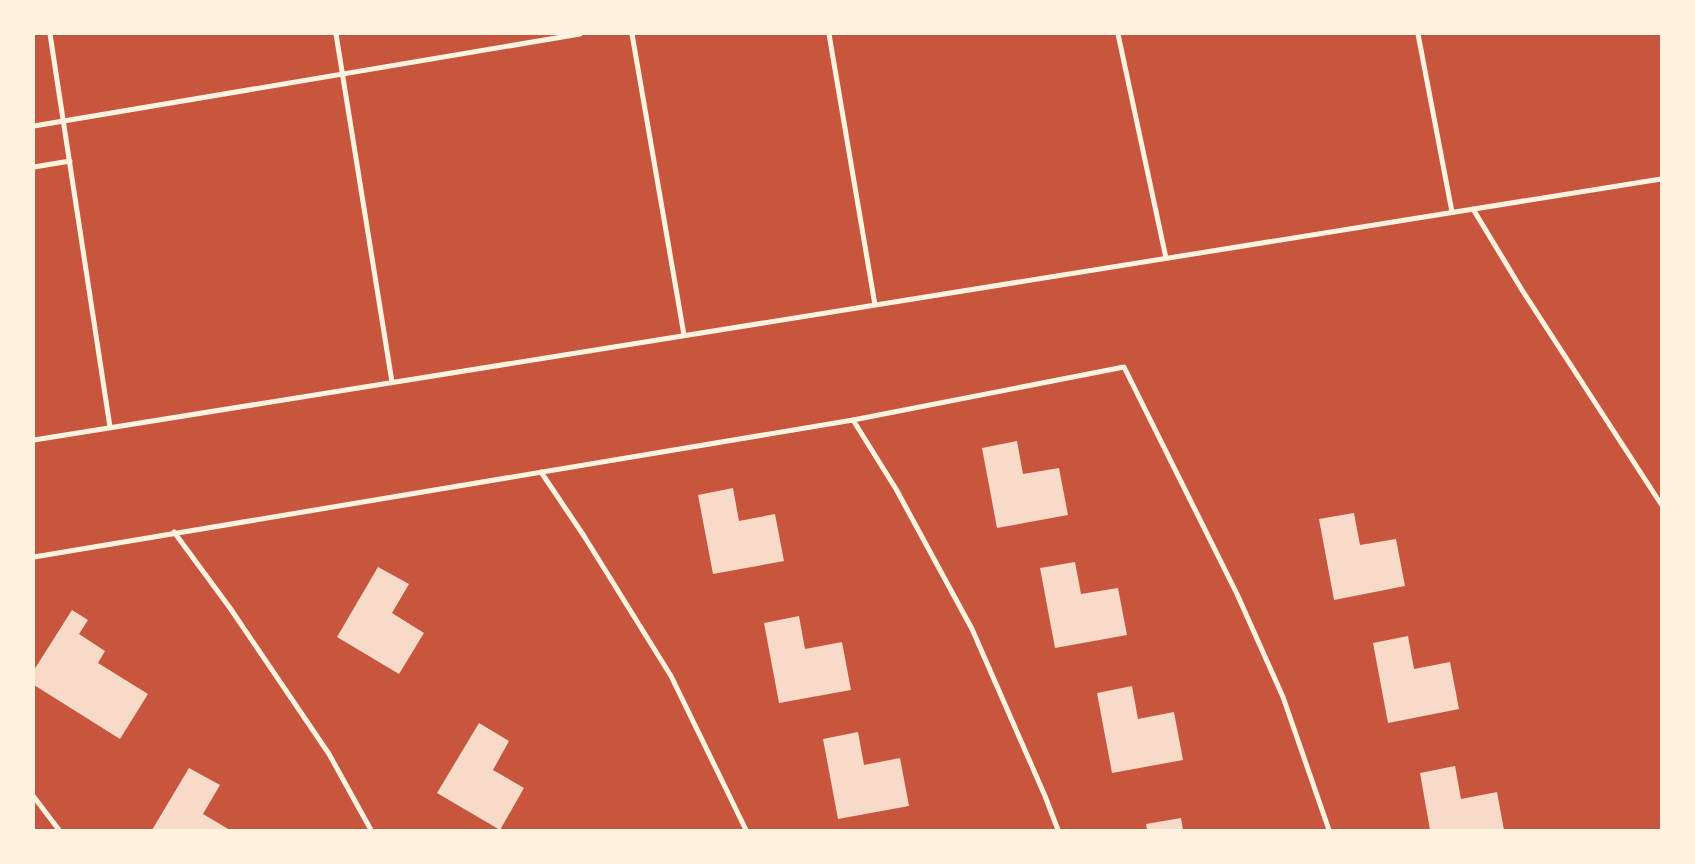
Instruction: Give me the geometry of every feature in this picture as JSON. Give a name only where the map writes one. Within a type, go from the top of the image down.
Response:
[{"type":"street","points":[[50,34],[110,427]]},
{"type":"street","points":[[336,34],[392,382]]},
{"type":"street","points":[[34,126],[580,34]]},
{"type":"street","points":[[632,34],[684,335]]},
{"type":"street","points":[[829,34],[875,305]]},
{"type":"street","points":[[1118,34],[1166,258]]},
{"type":"street","points":[[1418,34],[1452,212]]},
{"type":"street","points":[[34,167],[70,161]]},
{"type":"street","points":[[34,440],[1661,179]]},
{"type":"street","points":[[1473,209],[1522,290],[1661,504]]},
{"type":"street","points":[[34,557],[174,532],[853,420],[1124,368],[1237,594],[1283,697],[1329,830]]},
{"type":"street","points":[[853,420],[896,489],[972,629],[1046,796],[1058,830]]},
{"type":"street","points":[[541,472],[584,536],[671,676],[746,830]]},
{"type":"street","points":[[174,532],[230,608],[329,754],[371,830]]},
{"type":"street","points":[[34,797],[58,830]]},
{"type":"building","points":[[1017,441],[1023,474],[1059,468],[1068,515],[997,528],[982,448]]},
{"type":"building","points":[[733,488],[739,521],[775,514],[784,561],[713,574],[698,495]]},
{"type":"building","points":[[1354,513],[1360,545],[1396,539],[1405,586],[1334,600],[1319,519]]},
{"type":"building","points":[[1075,562],[1081,594],[1118,588],[1127,635],[1055,648],[1040,568]]},
{"type":"building","points":[[378,567],[409,584],[392,613],[424,633],[399,674],[337,637]]},
{"type":"building","points":[[72,610],[88,620],[79,634],[105,651],[98,663],[148,694],[120,739],[34,685],[34,670]]},
{"type":"building","points":[[799,616],[805,649],[842,642],[851,690],[779,703],[764,623]]},
{"type":"building","points":[[1408,636],[1414,669],[1450,662],[1459,709],[1388,723],[1373,643]]},
{"type":"building","points":[[1132,686],[1138,719],[1174,712],[1183,760],[1112,773],[1097,693]]},
{"type":"building","points":[[479,723],[509,741],[493,770],[524,788],[500,830],[437,793]]},
{"type":"building","points":[[858,732],[864,765],[900,758],[909,806],[838,819],[823,739]]},
{"type":"building","points":[[1455,766],[1461,799],[1497,792],[1504,830],[1430,830],[1420,773]]},
{"type":"building","points":[[189,768],[220,785],[203,814],[230,830],[152,830]]},
{"type":"building","points":[[1181,818],[1183,830],[1147,830],[1146,824]]}]
